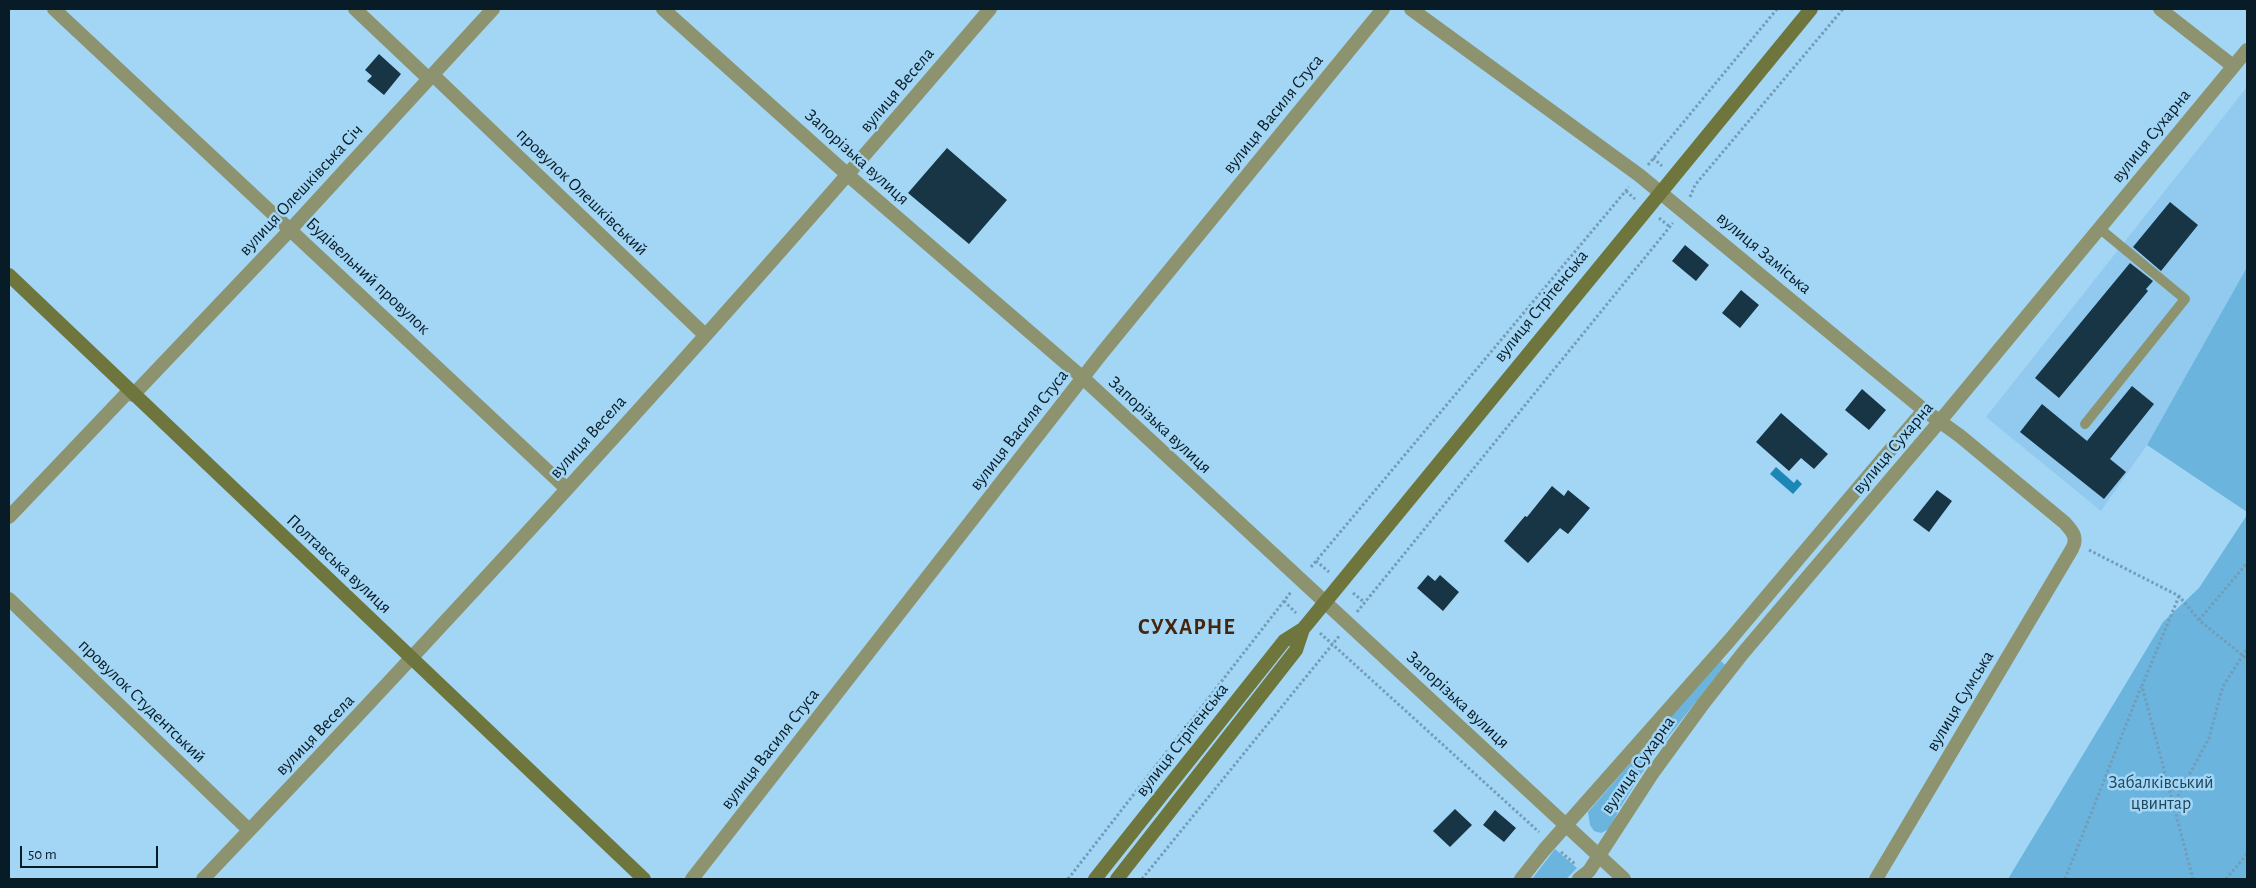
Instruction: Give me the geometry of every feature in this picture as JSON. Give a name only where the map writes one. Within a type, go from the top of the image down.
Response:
[{"type":"main road","name":"вулиця Стрітенська","points":[[1117,879],[1296,650],[1305,626],[1324,602],[1811,9]]},
{"type":"main road","name":"Полтавська вулиця","points":[[9,275],[644,879]]},
{"type":"main road","name":"вулиця Стрітенська","points":[[1095,879],[1284,640],[1305,626]]},
{"type":"street","name":"Будівельний провулок","points":[[54,9],[567,489]]},
{"type":"street","name":"провулок Олешківський","points":[[355,9],[431,77],[705,335]]},
{"type":"street","name":"вулиця Олешківська Січ","points":[[9,517],[291,229],[493,9]]},
{"type":"street","name":"Запорізька вулиця","points":[[663,9],[849,176],[1082,378],[1624,879]]},
{"type":"street","name":"вулиця Весела","points":[[203,879],[412,659],[567,489],[849,176],[990,9]]},
{"type":"street","name":"вулиця Василя Стуса","points":[[692,879],[1082,378],[1383,9]]},
{"type":"street","name":"вулиця Заміська","points":[[1411,9],[1639,175],[1924,410],[1960,436],[2065,523],[2075,536],[2075,542]]},
{"type":"street","points":[[2160,9],[2233,66]]},
{"type":"street","name":"вулиця Сухарна","points":[[1582,876],[1598,856],[1652,774],[1743,653],[1940,421],[2247,50]]},
{"type":"street","name":"вулиця Сухарна","points":[[1521,879],[1729,641],[1924,410]]},
{"type":"street","name":"вулиця Сумська","points":[[1876,879],[2075,542]]},
{"type":"street","name":"провулок Студентський","points":[[9,599],[249,830]]},
{"type":"lane","points":[[2085,424],[2185,299],[2099,228]]},
{"type":"lane","points":[[1729,641],[1743,653]]},
{"type":"path","points":[[1068,879],[1300,581],[1777,9]]},
{"type":"path","points":[[1142,879],[1348,624],[1370,594],[1683,211],[1695,185],[1843,9]]},
{"type":"path","points":[[2075,542],[2179,596],[2199,620],[2247,659]]},
{"type":"path","points":[[2199,620],[2247,563]]},
{"type":"path","points":[[2065,879],[2179,596]]},
{"type":"path","points":[[1332,644],[1551,843],[1582,876]]},
{"type":"path","points":[[2173,804],[2208,738],[2223,686],[2247,649]]},
{"type":"path","points":[[2142,686],[2193,879]]},
{"type":"path","points":[[2226,879],[2247,854]]},
{"type":"shaded area","points":[[2247,87],[2247,267],[2147,445],[2101,511],[1986,417]]},
{"type":"shaded area","points":[[1776,467],[1794,483],[1797,479],[1802,484],[1793,494],[1770,474]]},
{"type":"green space","points":[[2247,267],[2247,512],[2147,445]]},
{"type":"green space","name":"Забалківський цвинтар","points":[[2247,515],[2247,879],[2008,879],[2163,622],[2199,588]]},
{"type":"green space","points":[[1720,660],[1725,665],[1650,760],[1609,829],[1601,833],[1594,831],[1590,825],[1588,812]]},
{"type":"green space","points":[[1555,849],[1577,868],[1566,879],[1532,879]]},
{"type":"building","points":[[379,54],[401,74],[384,95],[367,81],[372,76],[365,70]]},
{"type":"building","points":[[947,148],[1007,200],[969,244],[908,193]]},
{"type":"building","points":[[2170,202],[2198,225],[2161,271],[2133,247]]},
{"type":"building","points":[[1685,245],[1709,265],[1696,281],[1672,261]]},
{"type":"building","points":[[2130,263],[2153,281],[2146,289],[2148,291],[2059,398],[2035,378]]},
{"type":"building","points":[[1741,290],[1759,305],[1740,328],[1722,313]]},
{"type":"building","points":[[2132,386],[2154,404],[2110,459],[2126,472],[2104,499],[2020,432],[2042,404],[2087,441]]},
{"type":"building","points":[[1862,389],[1886,410],[1869,430],[1845,410]]},
{"type":"building","points":[[1781,413],[1828,454],[1814,469],[1801,458],[1789,471],[1756,442]]},
{"type":"building","points":[[1552,486],[1564,496],[1568,490],[1590,508],[1568,534],[1560,528],[1528,563],[1504,541],[1525,516],[1527,517]]},
{"type":"building","points":[[1937,490],[1952,501],[1929,532],[1913,520]]},
{"type":"building","points":[[1428,575],[1435,581],[1440,575],[1459,592],[1443,611],[1417,588]]},
{"type":"building","points":[[1455,809],[1472,825],[1450,847],[1433,831]]},
{"type":"building","points":[[1495,810],[1516,828],[1504,842],[1483,825]]},
{"type":"district","name":"СУХАРНЕ","points":[[1187,627]]}]
